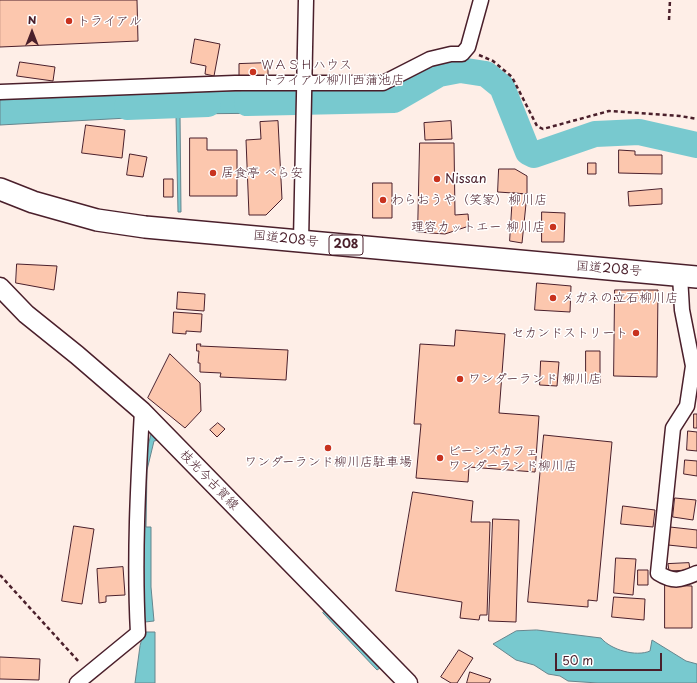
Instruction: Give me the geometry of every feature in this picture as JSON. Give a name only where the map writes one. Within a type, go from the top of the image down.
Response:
[{"type":"highway","name":"国道208号","points":[[0,189],[33,202],[97,220],[145,227],[689,276]]},
{"type":"main road","name":"枝光今古賀線","points":[[0,286],[26,314],[77,355],[142,411],[408,683]]},
{"type":"street","points":[[301,241],[306,0]]},
{"type":"street","points":[[0,92],[235,83],[383,83],[430,59],[451,54],[462,54],[468,47],[481,0]]},
{"type":"street","points":[[689,276],[682,310],[693,366],[691,407],[673,428],[658,573],[668,579],[682,580],[697,573]]},
{"type":"street","points":[[77,683],[138,633],[136,592],[136,523],[142,411]]},
{"type":"path","points":[[669,20],[670,0]]},
{"type":"path","points":[[462,54],[478,55],[492,61],[512,78],[538,126],[543,129],[609,111],[680,116],[697,119]]},
{"type":"path","points":[[0,575],[88,673]]},
{"type":"water","points":[[282,91],[282,113],[180,114],[181,212],[178,212],[176,116],[173,116],[173,92]]},
{"type":"water","points":[[163,94],[164,116],[0,125],[0,100]]},
{"type":"water","points":[[154,431],[159,440],[154,441],[147,470],[146,527],[151,527],[151,587],[154,621],[145,622],[141,568],[142,470],[151,434]]},
{"type":"water","points":[[325,610],[380,668],[377,670],[323,613]]},
{"type":"water","points":[[537,630],[601,638],[617,649],[631,653],[644,653],[650,651],[652,640],[686,661],[697,664],[697,683],[598,683],[568,681],[560,676],[548,674],[534,665],[516,660],[493,644],[516,631]]},
{"type":"water","points":[[144,632],[155,632],[155,683],[135,683],[140,646]]},
{"type":"building","name":"トライアル","points":[[0,0],[137,0],[138,41],[0,47]]},
{"type":"building","points":[[195,39],[220,44],[214,76],[205,74],[206,66],[191,63]]},
{"type":"building","points":[[20,62],[55,67],[53,81],[17,76]]},
{"type":"building","name":"ＷＡＳＨハウス トライアル柳川西蒲池店","points":[[268,63],[268,79],[239,80],[239,64]]},
{"type":"building","points":[[278,121],[282,199],[266,215],[249,215],[246,140],[261,139],[260,122]]},
{"type":"building","points":[[451,121],[452,139],[425,140],[424,123]]},
{"type":"building","points":[[86,125],[125,130],[122,158],[82,153]]},
{"type":"building","name":"居食亭 べら安","points":[[190,138],[207,138],[207,150],[237,150],[237,196],[190,196]]},
{"type":"building","name":"Nissan","points":[[420,143],[454,143],[455,215],[468,214],[469,226],[445,234],[418,232]]},
{"type":"building","points":[[619,150],[635,151],[635,155],[662,155],[662,174],[619,173]]},
{"type":"building","points":[[130,154],[147,157],[143,177],[127,175]]},
{"type":"building","points":[[588,163],[596,163],[596,174],[588,174]]},
{"type":"building","points":[[499,169],[515,169],[527,176],[527,194],[498,192]]},
{"type":"building","points":[[164,179],[173,179],[173,197],[164,197]]},
{"type":"building","name":"わらおうや（笑家）柳川店","points":[[373,183],[392,183],[392,218],[373,218]]},
{"type":"building","points":[[662,189],[662,204],[629,206],[628,192]]},
{"type":"building","points":[[513,193],[527,194],[522,243],[510,241]]},
{"type":"building","name":"理容カットエー 柳川店","points":[[542,212],[565,213],[564,242],[542,242]]},
{"type":"building","points":[[17,264],[57,266],[54,290],[16,283]]},
{"type":"building","name":"メガネの立石柳川店","points":[[537,283],[571,286],[570,312],[535,310]]},
{"type":"building","name":"セカンドストリート","points":[[615,290],[658,290],[657,377],[614,376]]},
{"type":"building","points":[[178,292],[205,294],[204,311],[177,309]]},
{"type":"building","points":[[174,312],[202,314],[201,332],[186,331],[186,334],[173,333]]},
{"type":"building","name":"ワンダーランド 柳川店","points":[[456,330],[505,334],[499,413],[539,416],[535,472],[469,467],[468,482],[416,478],[421,424],[414,424],[420,344],[454,346]]},
{"type":"building","points":[[197,344],[201,344],[200,346],[288,350],[286,380],[220,377],[221,373],[200,372],[200,363],[198,363],[199,351],[197,351]]},
{"type":"building","points":[[586,351],[600,351],[600,383],[586,383]]},
{"type":"building","points":[[170,354],[200,383],[201,411],[185,428],[148,398]]},
{"type":"building","points":[[541,361],[559,362],[557,386],[540,385]]},
{"type":"building","points":[[694,414],[697,414],[697,428],[694,428]]},
{"type":"building","points":[[218,423],[225,429],[217,437],[210,430]]},
{"type":"building","points":[[688,431],[697,432],[697,451],[687,450]]},
{"type":"building","points":[[544,435],[612,442],[597,601],[588,600],[588,607],[528,602]]},
{"type":"building","points":[[685,460],[697,461],[697,476],[684,474]]},
{"type":"building","points":[[413,492],[473,501],[471,522],[490,522],[487,615],[480,615],[479,620],[460,618],[462,602],[396,591]]},
{"type":"building","points":[[675,498],[696,500],[693,520],[673,517]]},
{"type":"building","points":[[623,506],[655,510],[653,527],[621,524]]},
{"type":"building","points":[[493,519],[519,520],[516,622],[489,621]]},
{"type":"building","points":[[74,526],[94,529],[82,604],[62,601]]},
{"type":"building","points":[[670,527],[697,530],[697,548],[668,545]]},
{"type":"building","points":[[616,558],[636,559],[633,595],[614,593]]},
{"type":"building","points":[[689,563],[690,570],[669,571],[668,564]]},
{"type":"building","points":[[123,567],[125,595],[106,596],[106,602],[99,603],[97,569]]},
{"type":"building","points":[[638,570],[648,570],[648,585],[638,585]]},
{"type":"building","points":[[665,585],[692,586],[692,628],[665,628]]},
{"type":"building","points":[[614,597],[645,599],[644,620],[612,617]]},
{"type":"building","points":[[459,650],[473,658],[457,683],[451,683],[441,677]]},
{"type":"building","points":[[0,657],[40,659],[39,680],[0,679]]},
{"type":"building","points":[[470,672],[491,679],[489,683],[467,683]]},
{"type":"waterway","points":[[247,103],[394,100],[439,74],[460,70],[486,74],[502,87],[528,152],[534,155],[595,134],[639,132],[697,145]]},
{"type":"waterway","points":[[127,107],[208,104]]},
{"type":"place","name":"トライアル","points":[[69,21]]},
{"type":"place","name":"ＷＡＳＨハウス トライアル柳川西蒲池店","points":[[253,72]]},
{"type":"place","name":"居食亭 べら安","points":[[213,173]]},
{"type":"place","name":"Nissan","points":[[437,179]]},
{"type":"place","name":"わらおうや（笑家）柳川店","points":[[383,200]]},
{"type":"place","name":"理容カットエー 柳川店","points":[[553,227]]},
{"type":"place","name":"メガネの立石柳川店","points":[[553,298]]},
{"type":"place","name":"セカンドストリート","points":[[636,333]]},
{"type":"place","name":"ワンダーランド 柳川店","points":[[460,379]]},
{"type":"place","name":"ワンダーランド柳川店駐車場","points":[[328,448]]},
{"type":"place","name":"ビーンズカフェ ワンダーランド柳川店","points":[[440,458]]}]
